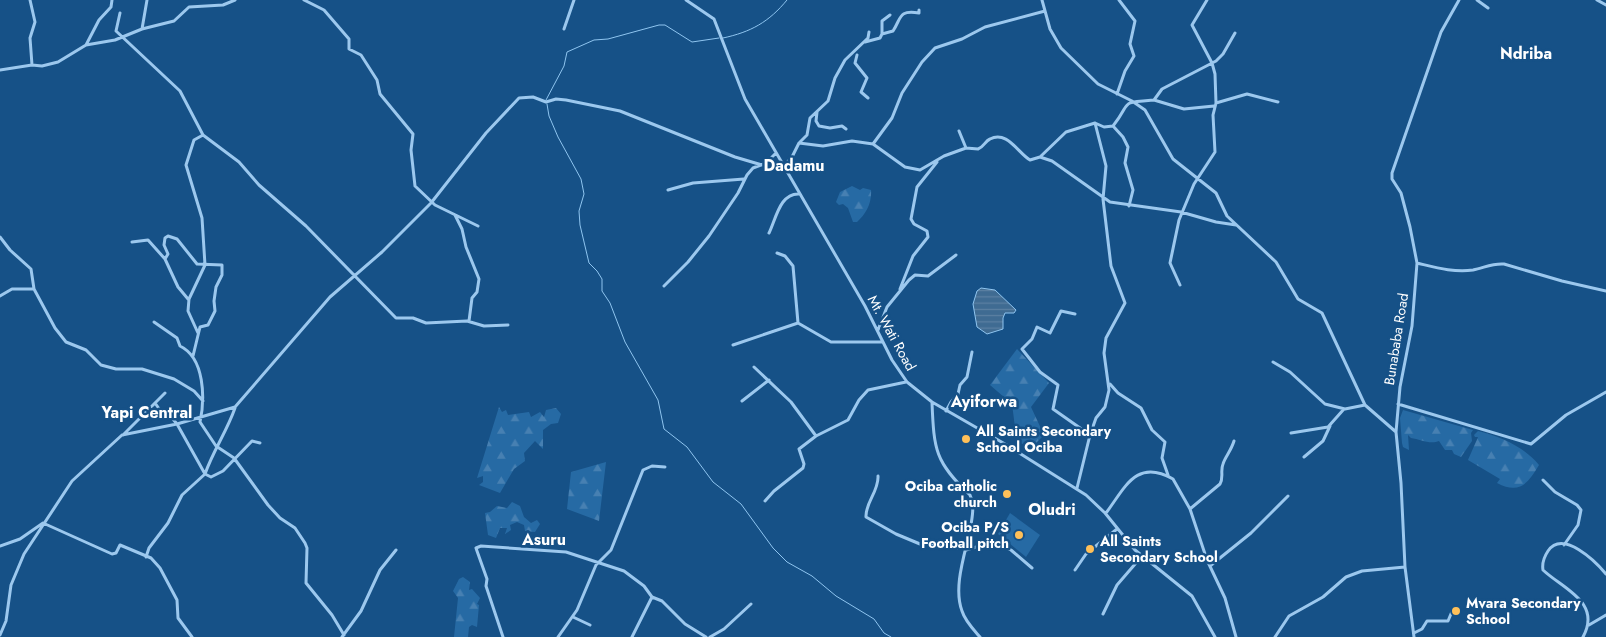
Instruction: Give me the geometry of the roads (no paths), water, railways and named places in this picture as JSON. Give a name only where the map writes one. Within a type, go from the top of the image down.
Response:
[{"type":"street","points":[[30,0],[34,22],[30,38],[32,65]]},
{"type":"street","points":[[86,45],[99,20],[111,7],[112,0]]},
{"type":"street","points":[[142,29],[147,0]]},
{"type":"street","points":[[0,70],[32,65],[42,66],[58,62],[86,45],[123,37],[142,29],[174,21],[189,7],[223,5],[235,0]]},
{"type":"street","points":[[304,0],[321,8],[348,38],[349,49],[361,55],[377,80],[380,94],[412,134],[411,150],[415,186],[429,197],[431,203],[478,226]]},
{"type":"street","points":[[564,29],[574,0]]},
{"type":"street","name":"Mt. Wati Road","points":[[686,0],[714,19],[739,88],[907,382],[932,402],[1077,488],[1105,513],[1142,556],[1192,596],[1215,637]]},
{"type":"street","points":[[1042,0],[1053,36],[1061,48],[1089,77],[1132,101],[1150,117],[1173,159],[1219,196],[1227,216],[1276,262],[1298,298],[1322,313],[1365,405],[1396,432]]},
{"type":"street","points":[[1117,94],[1125,71],[1134,56],[1130,44],[1134,21],[1119,0]]},
{"type":"street","points":[[1180,285],[1170,264],[1181,212],[1197,178],[1215,152],[1216,78],[1212,63],[1192,25],[1207,0]]},
{"type":"street","name":"Bunababa Road","points":[[1414,635],[1405,567],[1396,432],[1398,404],[1412,326],[1417,263],[1401,193],[1392,179],[1392,172],[1441,32],[1459,0]]},
{"type":"street","points":[[1477,0],[1488,8]]},
{"type":"street","points":[[1597,0],[1606,6]]},
{"type":"street","points":[[784,166],[807,135],[810,118],[828,101],[835,78],[845,60],[866,42],[878,39],[882,34],[893,31],[898,17],[902,14],[919,12],[918,10]]},
{"type":"street","points":[[873,144],[892,118],[902,93],[922,62],[935,48],[962,39],[985,26],[1045,11]]},
{"type":"street","points":[[120,13],[116,32],[180,92],[203,135],[239,162],[260,185],[306,226],[396,318],[414,318],[426,323],[469,321],[484,326],[508,325]]},
{"type":"street","points":[[882,34],[882,21],[890,15]]},
{"type":"street","points":[[868,98],[861,92],[867,78],[855,63],[856,52],[869,36],[869,32]]},
{"type":"street","points":[[1154,100],[1162,90],[1212,63],[1223,54],[1235,33]]},
{"type":"street","points":[[856,52],[859,60]]},
{"type":"street","points":[[1113,126],[1124,107],[1132,101],[1154,100],[1184,109],[1215,105],[1247,94],[1278,102]]},
{"type":"street","points":[[146,557],[148,548],[168,523],[182,495],[205,474],[216,446],[229,426],[235,407],[322,306],[402,234],[431,203],[486,133],[519,98],[533,98],[546,102],[556,99],[566,100],[620,111],[735,157],[762,165]]},
{"type":"street","points":[[817,111],[816,121],[819,126],[830,128],[841,126],[846,129]]},
{"type":"street","points":[[800,143],[822,146],[852,141],[873,144],[905,167],[917,170],[941,157],[966,148],[978,149],[990,139],[998,138],[1010,142],[1030,160],[1040,157],[1066,132],[1095,123],[1104,127],[1113,126]]},
{"type":"street","points":[[1077,488],[1090,434],[1096,418],[1105,407],[1110,384],[1104,348],[1110,329],[1125,303],[1111,266],[1103,199],[1106,166],[1095,123]]},
{"type":"street","points":[[1113,126],[1123,137],[1128,147],[1125,162],[1133,190],[1129,206]]},
{"type":"street","points":[[959,131],[966,148]]},
{"type":"street","points":[[198,333],[190,318],[189,299],[206,264],[202,218],[186,165],[194,140],[203,135]]},
{"type":"street","points":[[664,286],[688,262],[709,236],[738,193],[744,179],[753,168],[762,165],[776,153]]},
{"type":"street","points":[[900,289],[913,256],[928,237],[927,231],[914,224],[911,219],[915,191],[929,170],[941,157]]},
{"type":"street","points":[[1040,157],[1055,163],[1103,199],[1110,202],[1181,212],[1237,226]]},
{"type":"street","points":[[668,190],[693,183],[744,179]]},
{"type":"street","points":[[769,233],[784,200],[792,194],[801,194]]},
{"type":"street","points":[[1105,205],[1110,202]]},
{"type":"street","points":[[454,214],[462,229],[479,279],[476,292],[472,298],[469,321]]},
{"type":"street","points":[[165,259],[168,254],[164,238],[168,236],[177,239],[197,264],[221,264],[222,275],[216,287],[215,313],[208,325],[201,326],[192,357]]},
{"type":"street","points":[[0,237],[10,250],[31,269],[34,289],[63,339],[86,350],[97,362],[116,369],[142,369],[160,374],[189,388],[204,403]]},
{"type":"street","points":[[132,242],[148,240],[165,259],[178,286],[189,299]]},
{"type":"street","points":[[777,253],[785,256],[793,266],[798,323]]},
{"type":"street","points":[[878,331],[884,314],[900,289],[912,276],[928,276],[956,254]]},
{"type":"street","points":[[1417,263],[1460,271],[1472,270],[1494,263],[1504,264],[1562,281],[1606,291]]},
{"type":"street","points":[[0,296],[12,289],[34,289]]},
{"type":"street","points":[[1075,314],[1061,311],[1050,333],[1037,327],[1032,339],[1022,348],[1040,372],[1058,385],[1053,408],[1090,434]]},
{"type":"street","points":[[154,322],[177,338],[180,346],[187,349],[192,357],[202,379],[204,403],[201,424],[216,446],[234,459],[268,505],[280,518],[294,528],[305,543],[307,548],[306,582],[332,615],[343,636],[360,611],[380,570],[396,550]]},
{"type":"street","points":[[733,345],[798,323],[831,342],[883,342]]},
{"type":"street","points":[[946,410],[958,394],[960,384],[967,376],[972,352]]},
{"type":"street","points":[[1273,362],[1290,372],[1325,404],[1345,409],[1365,405]]},
{"type":"street","points":[[754,367],[791,402],[816,436]]},
{"type":"street","points":[[742,401],[769,380]]},
{"type":"street","points":[[765,501],[778,487],[802,470],[804,464],[799,449],[816,436],[848,420],[868,390],[907,382]]},
{"type":"street","points":[[1110,384],[1118,393],[1141,408],[1152,430],[1165,442],[1162,458],[1168,476]]},
{"type":"street","points":[[1398,404],[1531,444],[1566,415],[1606,392]]},
{"type":"street","points":[[0,635],[6,621],[11,585],[24,554],[43,523],[72,481],[165,394]]},
{"type":"street","points":[[932,402],[934,444],[940,462],[970,495],[972,502],[972,519],[960,578],[960,604],[966,620],[980,637]]},
{"type":"street","points":[[155,403],[162,413],[168,413],[177,424],[205,474],[211,477],[219,475],[252,441],[260,442]]},
{"type":"street","points":[[122,435],[177,424],[235,407]]},
{"type":"street","points":[[1304,457],[1323,441],[1331,426],[1345,409]]},
{"type":"street","points":[[1291,433],[1331,426]]},
{"type":"street","points":[[1190,509],[1220,484],[1223,479],[1223,463],[1229,455],[1234,441]]},
{"type":"street","points":[[558,637],[573,617],[599,561],[611,550],[643,470],[652,466],[665,467]]},
{"type":"street","points":[[1105,513],[1135,475],[1149,472],[1168,476],[1176,483],[1190,509],[1210,566],[1225,598],[1236,637]]},
{"type":"street","points":[[878,476],[878,483],[868,506],[866,517],[896,534],[921,544],[966,548],[993,542],[1011,550],[1032,568]]},
{"type":"street","points":[[1543,480],[1555,492],[1577,505],[1581,510],[1578,525],[1564,545],[1550,549],[1542,568],[1544,572],[1569,588],[1587,612],[1588,625],[1583,637]]},
{"type":"street","points":[[1210,566],[1256,529],[1288,496]]},
{"type":"street","points":[[0,546],[20,539],[43,523]]},
{"type":"street","points":[[43,523],[109,554],[114,554],[120,545],[123,545],[152,559],[160,568],[177,600],[178,618],[192,637]]},
{"type":"street","points":[[1075,570],[1086,554],[1118,529]]},
{"type":"street","points":[[503,637],[486,586],[487,578],[476,548],[485,545],[517,550],[527,548],[566,552],[599,561],[624,571],[644,586],[652,597],[659,599],[685,624],[708,637],[724,629],[751,604]]},
{"type":"street","points":[[1564,545],[1589,556],[1606,574]]},
{"type":"street","points":[[1103,614],[1113,592],[1142,556]]},
{"type":"street","points":[[1275,637],[1289,616],[1323,597],[1346,577],[1362,572],[1405,567]]},
{"type":"street","points":[[632,637],[652,597]]},
{"type":"street","points":[[1414,635],[1422,629],[1427,621],[1448,621],[1453,610]]},
{"type":"street","points":[[1588,625],[1606,615]]},
{"type":"street","points":[[573,617],[590,625]]},
{"type":"waterway","points":[[723,38],[742,33],[759,25],[787,0]]},
{"type":"waterway","points":[[546,100],[564,66],[567,52],[594,40],[608,39],[659,25],[665,25],[692,42],[719,38]]},
{"type":"waterway","points":[[547,104],[549,116],[558,137],[581,179],[584,194],[579,211],[580,225],[589,263],[602,279],[602,291],[610,303],[625,342],[658,400],[664,429],[687,447],[713,482],[741,504],[773,548],[787,562],[812,576],[836,596],[874,619],[884,633],[891,637]]},
{"type":"place","name":"All Saints Secondary School Ociba","points":[[966,439]]},
{"type":"place","name":"Ociba catholic church","points":[[1007,494]]},
{"type":"place","name":"Ociba P/S Football pitch","points":[[1019,535]]},
{"type":"place","name":"All Saints Secondary School","points":[[1090,549]]},
{"type":"place","name":"Mvara Secondary School","points":[[1456,611]]},
{"type":"district","name":"Ndriba","points":[[1526,53]]},
{"type":"district","name":"Dadamu","points":[[794,165]]},
{"type":"district","name":"Ayiforwa","points":[[984,401]]},
{"type":"district","name":"Yapi Central","points":[[147,412]]},
{"type":"district","name":"Oludri","points":[[1052,509]]},
{"type":"district","name":"Asuru","points":[[544,539]]}]
